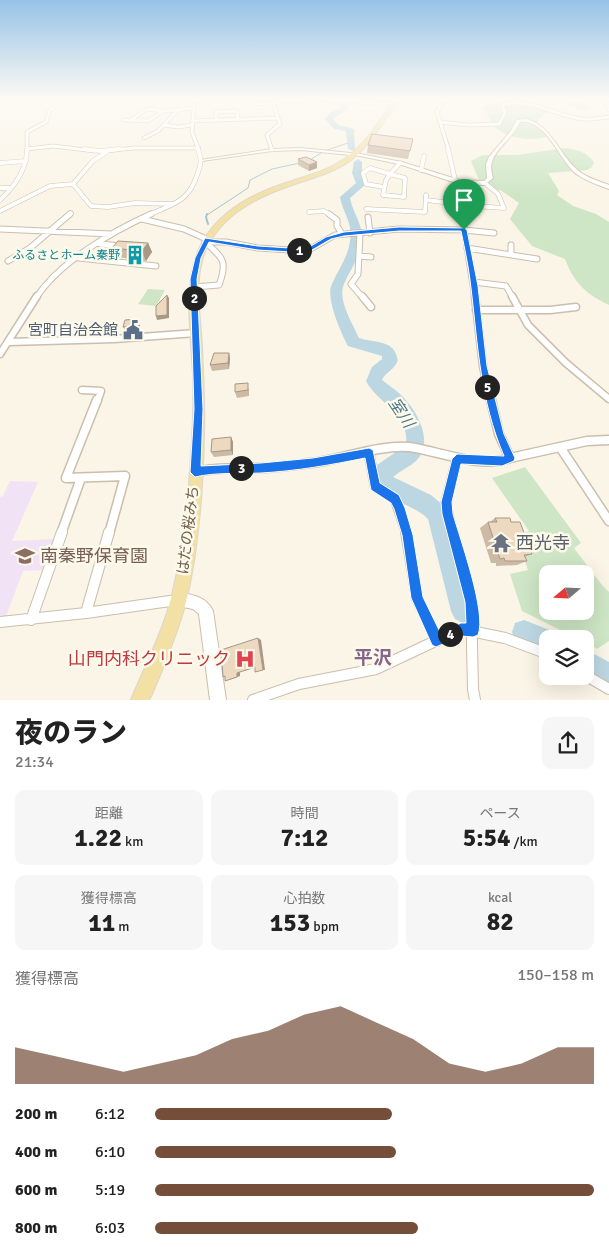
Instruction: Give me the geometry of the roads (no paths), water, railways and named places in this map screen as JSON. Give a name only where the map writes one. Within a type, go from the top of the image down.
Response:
[{"type":"main road","name":"はだの桜みち","points":[[140,700],[155,669],[178,600],[188,550],[199,409],[194,287],[198,258],[206,241],[223,220],[249,201],[271,190],[330,169],[355,154],[372,132]]},
{"type":"street","points":[[0,200],[20,175],[26,161],[28,132]]},
{"type":"street","points":[[144,138],[148,138],[156,132]]},
{"type":"street","points":[[0,354],[41,290],[54,275],[100,244],[111,234],[182,200],[193,189],[202,160],[192,132]]},
{"type":"street","points":[[269,132],[267,135],[272,150]]},
{"type":"street","points":[[443,132],[448,146],[474,282],[485,375],[499,434],[510,458]]},
{"type":"street","points":[[485,183],[490,178],[489,163],[491,158],[513,132]]},
{"type":"street","points":[[545,132],[579,173],[609,186]]},
{"type":"street","points":[[27,149],[53,146],[109,151],[199,148]]},
{"type":"street","points":[[202,160],[295,148],[355,154],[400,163],[467,183],[485,183],[498,194],[504,208],[460,204],[426,197],[425,212],[366,209]]},
{"type":"street","points":[[0,211],[50,186],[73,184],[93,161],[109,151]]},
{"type":"street","points":[[421,170],[424,157],[430,159]]},
{"type":"street","points":[[0,162],[26,161]]},
{"type":"street","points":[[384,187],[366,184],[363,173],[370,168],[390,173],[405,178],[404,197],[383,195],[384,187],[385,178],[390,173],[400,163]]},
{"type":"street","points":[[73,184],[91,206],[108,207],[135,203],[173,204]]},
{"type":"street","points":[[0,188],[10,188]]},
{"type":"street","points":[[309,212],[324,211],[336,220],[342,234]]},
{"type":"street","points":[[8,259],[30,248],[67,215]]},
{"type":"street","points":[[368,217],[370,233]]},
{"type":"street","points":[[142,219],[184,230],[206,241],[224,259],[226,263],[219,286],[194,287]]},
{"type":"street","points":[[0,229],[111,234]]},
{"type":"street","points":[[206,241],[258,248],[307,251],[328,238],[342,234],[399,229],[464,230],[494,233]]},
{"type":"street","points":[[359,234],[358,274],[351,284],[356,295],[370,307]]},
{"type":"street","points":[[100,244],[129,247]]},
{"type":"street","points":[[511,245],[511,255]]},
{"type":"street","points":[[466,248],[537,259]]},
{"type":"street","points":[[358,256],[371,257]]},
{"type":"street","points":[[79,258],[156,266]]},
{"type":"street","points":[[474,282],[506,286],[528,325],[559,357],[609,399]]},
{"type":"street","points":[[476,310],[576,307]]},
{"type":"street","points":[[9,342],[114,339],[196,333]]},
{"type":"street","points":[[82,390],[101,391],[66,478],[125,476],[86,613]]},
{"type":"street","points":[[195,472],[208,469],[261,468],[313,463],[408,447],[457,459],[502,461],[587,441],[609,440]]},
{"type":"street","points":[[560,447],[609,522]]},
{"type":"street","points":[[369,453],[375,486],[395,499],[399,508],[407,535],[417,598],[436,640]]},
{"type":"street","points":[[457,459],[446,502],[447,514],[471,602],[473,689],[475,700]]},
{"type":"street","points":[[31,620],[81,478]]},
{"type":"street","points":[[0,622],[86,613],[162,600],[196,602],[202,605],[206,611],[218,700]]},
{"type":"street","points":[[253,700],[298,684],[376,669],[461,629],[473,630],[539,650]]},
{"type":"street","points":[[594,680],[609,689]]},
{"type":"waterway","name":"室川","points":[[350,132],[352,149]]},
{"type":"waterway","points":[[324,151],[351,142]]},
{"type":"waterway","points":[[310,160],[321,153]]},
{"type":"waterway","name":"室川","points":[[358,162],[357,173],[361,184],[345,197],[347,209],[355,221],[356,242],[345,273],[337,285],[336,298],[353,342],[382,348],[389,355],[390,361],[378,371],[374,381],[401,407],[409,420],[416,442],[410,454],[384,472],[382,480],[395,489],[424,502],[437,513],[463,611]]},
{"type":"waterway","points":[[207,215],[248,188],[250,180],[272,169],[300,163]]},
{"type":"waterway","points":[[207,214],[208,224]]},
{"type":"waterway","name":"室川","points":[[524,632],[539,638]]},
{"type":"waterway","name":"室川","points":[[594,667],[609,676]]},
{"type":"place","name":"ふるさとホーム秦野","points":[[135,255]]},
{"type":"place","name":"宮町自治会館","points":[[133,330]]},
{"type":"place","name":"西光寺","points":[[501,543]]},
{"type":"place","name":"南秦野保育園","points":[[25,556]]},
{"type":"place","name":"山門内科クリニック","points":[[245,659]]},
{"type":"district","name":"平沢","points":[[373,658]]}]
